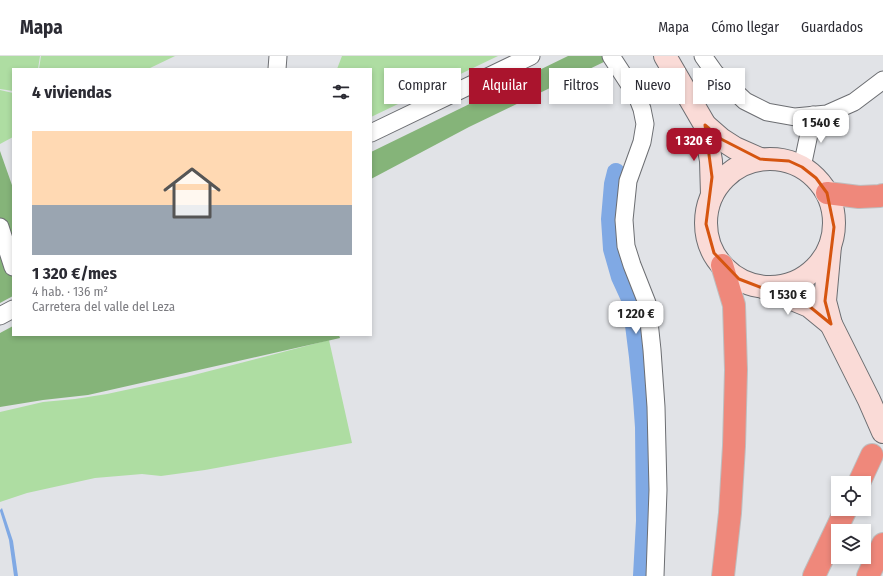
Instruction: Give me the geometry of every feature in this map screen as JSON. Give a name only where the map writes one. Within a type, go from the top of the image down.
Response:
[{"type":"highway","points":[[827,193],[859,198],[883,195]]},
{"type":"highway","points":[[722,265],[734,305],[736,370],[734,446],[723,576]]},
{"type":"highway","points":[[862,476],[872,455]]},
{"type":"highway","points":[[814,576],[843,516]]},
{"type":"highway","points":[[868,576],[883,544]]},
{"type":"main road","points":[[665,56],[705,125],[721,139],[735,148],[760,159]]},
{"type":"main road","points":[[705,125],[711,161],[712,195]]},
{"type":"main road","points":[[831,324],[809,306],[739,279],[722,265],[714,253],[708,239],[706,224],[707,210],[712,195],[720,182],[745,164],[760,159],[788,161],[802,167],[816,178],[827,193],[833,210],[834,228],[830,245],[825,301],[831,324],[846,352],[883,432]]},
{"type":"main road","points":[[760,286],[777,286],[794,282],[809,273],[822,260],[830,245]]},
{"type":"street","points":[[277,68],[278,56]]},
{"type":"street","points":[[372,133],[531,56]]},
{"type":"street","points":[[611,56],[637,96],[642,109],[645,124],[642,142],[628,181],[624,220],[626,246],[647,304],[652,350],[656,407],[658,490],[655,576]]},
{"type":"street","points":[[703,56],[715,73],[746,101],[767,112],[795,117],[827,114],[854,102],[883,80]]},
{"type":"street","points":[[802,167],[813,115]]},
{"type":"street","points":[[0,227],[12,264]]},
{"type":"street","points":[[0,316],[12,310]]},
{"type":"highlighted area","points":[[705,125],[721,139],[760,159],[789,161],[802,167],[816,178],[827,193],[834,227],[825,301],[831,324],[809,306],[739,279],[714,253],[706,224],[712,177]]},
{"type":"green space","points":[[0,56],[40,56],[38,68],[12,68],[12,91],[0,89]]},
{"type":"green space","points":[[41,56],[175,56],[150,68],[39,68]]},
{"type":"green space","points":[[342,56],[498,56],[473,68],[469,68],[469,70],[461,74],[461,68],[384,68],[384,104],[398,104],[372,117],[372,68],[337,68]]},
{"type":"green space","points":[[568,56],[605,56],[608,60],[591,68],[549,68],[549,88],[541,92],[541,69]]},
{"type":"green space","points":[[0,90],[12,93],[12,138],[0,144]]},
{"type":"green space","points":[[470,104],[517,104],[469,127],[372,178],[372,152]]},
{"type":"green space","points":[[0,151],[12,185],[12,297],[0,303]]},
{"type":"green space","points":[[12,327],[12,336],[339,336],[340,338],[88,395],[0,407],[0,333]]},
{"type":"green space","points":[[329,340],[352,443],[205,470],[161,476],[142,474],[95,478],[27,493],[0,502],[0,412],[43,402],[107,394],[186,377]]},
{"type":"water","points":[[2,508],[13,541],[18,576],[14,576],[9,540],[0,511]]},
{"type":"waterway","points":[[616,172],[613,184],[610,219],[612,249],[620,277],[631,301],[638,357],[644,427],[645,521],[642,576]]}]
